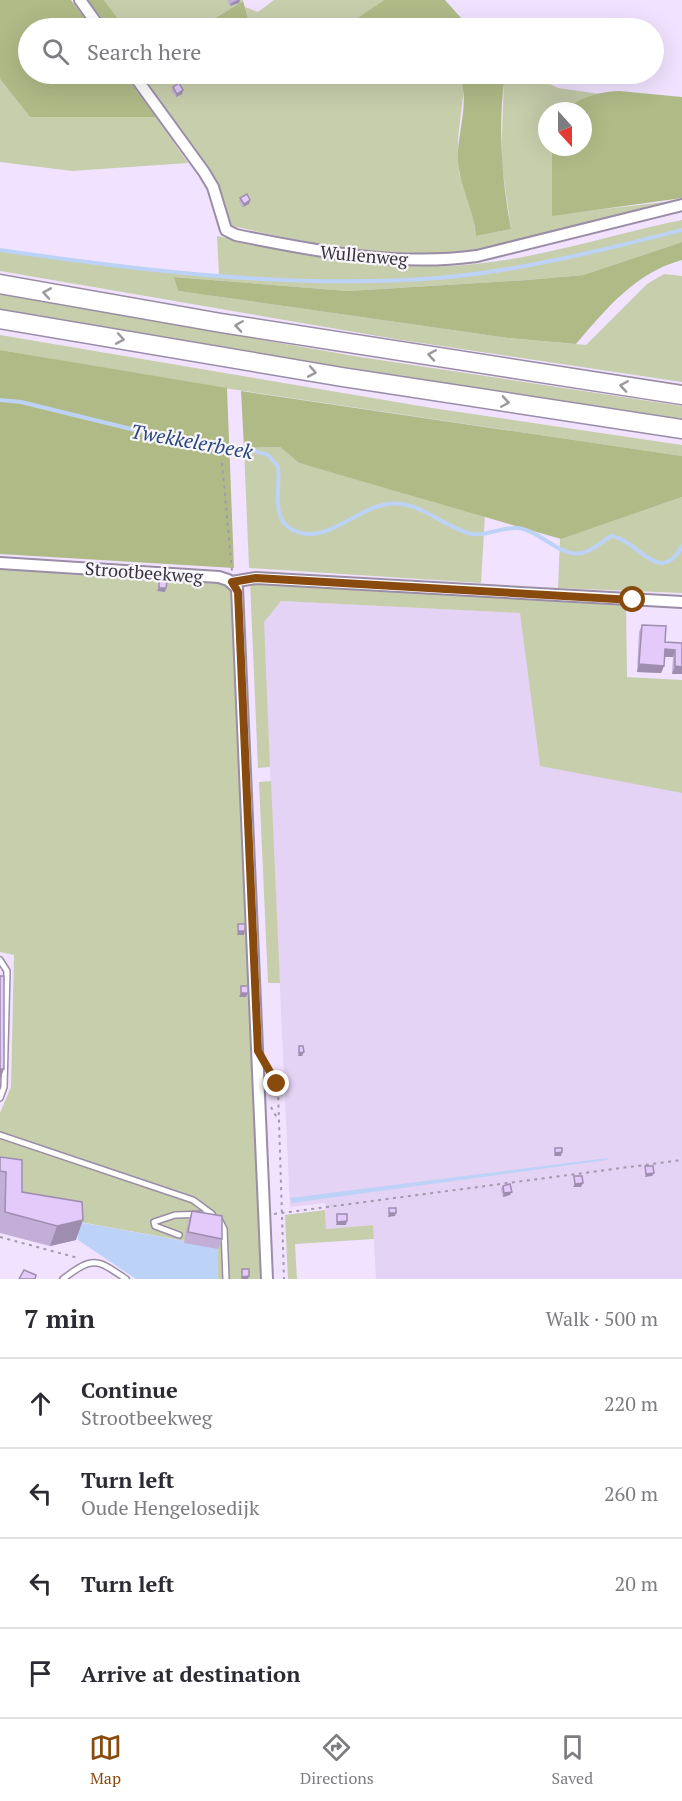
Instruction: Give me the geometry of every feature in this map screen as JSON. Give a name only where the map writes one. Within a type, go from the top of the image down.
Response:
[{"type":"highway","points":[[0,284],[221,323],[682,395]]},
{"type":"highway","points":[[0,319],[342,377],[682,429]]},
{"type":"street","points":[[80,0],[93,18]]},
{"type":"street","name":"Wullenweg","points":[[140,84],[204,172],[213,187],[226,230],[236,235],[321,253],[444,261],[477,256],[682,205]]},
{"type":"street","name":"Strootbeekweg","points":[[0,563],[219,577],[232,582],[256,578],[682,602]]},
{"type":"street","points":[[232,582],[238,592],[267,1279]]},
{"type":"lane","points":[[0,960],[7,971],[4,1087],[0,1098]]},
{"type":"lane","points":[[0,1135],[193,1200],[222,1222],[226,1279]]},
{"type":"lane","points":[[180,1235],[155,1226],[154,1222],[175,1215],[212,1214]]},
{"type":"lane","points":[[63,1279],[88,1263],[102,1262],[126,1279]]},
{"type":"path","points":[[222,463],[232,582]]},
{"type":"path","points":[[258,1051],[277,1084],[284,1279]]},
{"type":"path","points":[[264,1215],[682,1160]]},
{"type":"path","points":[[0,1237],[72,1255],[88,1263]]},
{"type":"shaded area","points":[[281,601],[521,613],[541,765],[682,793],[682,1279],[376,1279],[373,1225],[326,1229],[325,1203],[290,1207],[263,621]]},
{"type":"green space","points":[[0,0],[71,0],[84,18],[18,18],[18,84],[131,84],[156,117],[30,117],[0,79]]},
{"type":"green space","points":[[88,0],[104,0],[118,18],[102,18]]},
{"type":"green space","points":[[104,0],[243,0],[215,18],[118,18]]},
{"type":"green space","points":[[274,0],[384,0],[359,18],[248,18],[245,7],[258,12]]},
{"type":"green space","points":[[384,0],[445,0],[461,18],[358,18]]},
{"type":"green space","points":[[243,1],[248,18],[215,18]]},
{"type":"green space","points":[[0,79],[30,117],[156,117],[188,163],[72,171],[0,162]]},
{"type":"green space","points":[[149,84],[462,84],[464,88],[458,138],[459,173],[471,204],[476,236],[511,229],[501,159],[504,84],[550,84],[558,88],[600,94],[576,102],[538,102],[538,156],[552,156],[552,215],[682,200],[473,252],[441,254],[350,249],[290,239],[229,225],[215,178]]},
{"type":"green space","points":[[462,84],[504,84],[501,119],[502,156],[511,229],[476,236],[458,162],[464,94]]},
{"type":"green space","points":[[619,91],[682,97],[682,198],[552,216],[552,156],[592,156],[592,102],[576,102]]},
{"type":"green space","points":[[682,220],[682,242],[583,275],[348,291],[175,277],[178,291],[508,338],[586,345],[647,284],[664,274],[682,276],[682,382],[401,340],[0,271],[0,250],[119,266],[219,276],[217,236],[302,253],[358,261],[415,266],[474,264],[534,255]]},
{"type":"green space","points":[[682,242],[682,260],[650,274],[623,293],[576,344],[508,338],[178,291],[174,277],[348,291],[527,280],[583,275]]},
{"type":"green space","points":[[0,294],[360,357],[682,406],[682,424],[374,376],[0,311]]},
{"type":"green space","points":[[0,335],[432,408],[682,445],[682,456],[197,384],[0,350]]},
{"type":"green space","points":[[0,350],[227,388],[234,568],[0,554]]},
{"type":"green space","points":[[241,391],[682,456],[682,497],[561,539],[299,463],[280,447],[244,448]]},
{"type":"green space","points":[[280,447],[299,463],[485,515],[481,583],[249,568],[244,448]]},
{"type":"green space","points":[[682,497],[682,593],[558,588],[560,539]]},
{"type":"green space","points":[[0,569],[216,582],[230,588],[234,595],[264,1279],[218,1279],[218,1247],[13,1210],[0,1175],[0,1113],[11,1087],[14,955],[0,952]]},
{"type":"green space","points":[[250,582],[626,603],[627,677],[682,680],[682,793],[540,766],[520,613],[281,601],[264,622],[270,767],[258,768]]},
{"type":"green space","points":[[271,781],[280,983],[268,983],[259,782]]},
{"type":"green space","points":[[325,1210],[326,1229],[373,1225],[374,1239],[295,1244],[297,1279],[288,1279],[285,1215]]},
{"type":"water","points":[[608,1158],[607,1160],[292,1203],[290,1198]]},
{"type":"water","points":[[78,1222],[218,1247],[218,1279],[136,1279],[78,1240]]},
{"type":"building","points":[[180,84],[183,90],[177,94],[173,87]]},
{"type":"building","points":[[247,194],[250,200],[244,204],[240,198]]},
{"type":"building","points":[[159,581],[167,581],[166,588],[159,588]]},
{"type":"building","points":[[642,625],[666,626],[665,642],[682,643],[682,667],[675,666],[675,650],[665,649],[664,666],[639,664]]},
{"type":"building","points":[[238,924],[245,924],[245,931],[238,931]]},
{"type":"building","points":[[0,976],[4,976],[4,1069],[0,1069]]},
{"type":"building","points":[[241,986],[248,986],[248,993],[241,993]]},
{"type":"building","points":[[299,1046],[303,1046],[304,1052],[299,1053]]},
{"type":"building","points":[[555,1148],[562,1148],[562,1152],[555,1153]]},
{"type":"building","points":[[0,1157],[22,1160],[22,1192],[82,1202],[83,1220],[57,1226],[5,1212],[6,1172],[0,1171]]},
{"type":"building","points":[[645,1166],[653,1166],[654,1173],[646,1174]]},
{"type":"building","points":[[574,1176],[582,1176],[583,1183],[575,1184]]},
{"type":"building","points":[[510,1184],[512,1192],[504,1193],[503,1186]]},
{"type":"building","points":[[389,1208],[396,1208],[396,1213],[389,1213]]},
{"type":"building","points":[[192,1211],[222,1216],[222,1239],[188,1232]]},
{"type":"building","points":[[337,1214],[347,1214],[347,1221],[337,1222]]},
{"type":"building","points":[[242,1269],[249,1269],[249,1276],[242,1277]]},
{"type":"building","points":[[24,1270],[36,1275],[35,1279],[19,1279]]},
{"type":"waterway","points":[[0,250],[109,265],[218,276],[273,280],[383,281],[469,275],[530,265],[682,230]]},
{"type":"waterway","name":"Twekkelerbeek","points":[[0,400],[21,402],[180,441],[226,449],[244,448],[268,455],[278,466],[278,509],[281,517],[291,529],[303,534],[315,534],[327,530],[376,507],[399,504],[419,509],[468,533],[480,534],[511,528],[526,530],[570,553],[579,554],[588,551],[611,536],[621,539],[648,558],[665,563],[674,558],[682,546]]},
{"type":"route","points":[[277,1084],[258,1051],[238,592],[232,582],[256,578],[633,600]]}]
